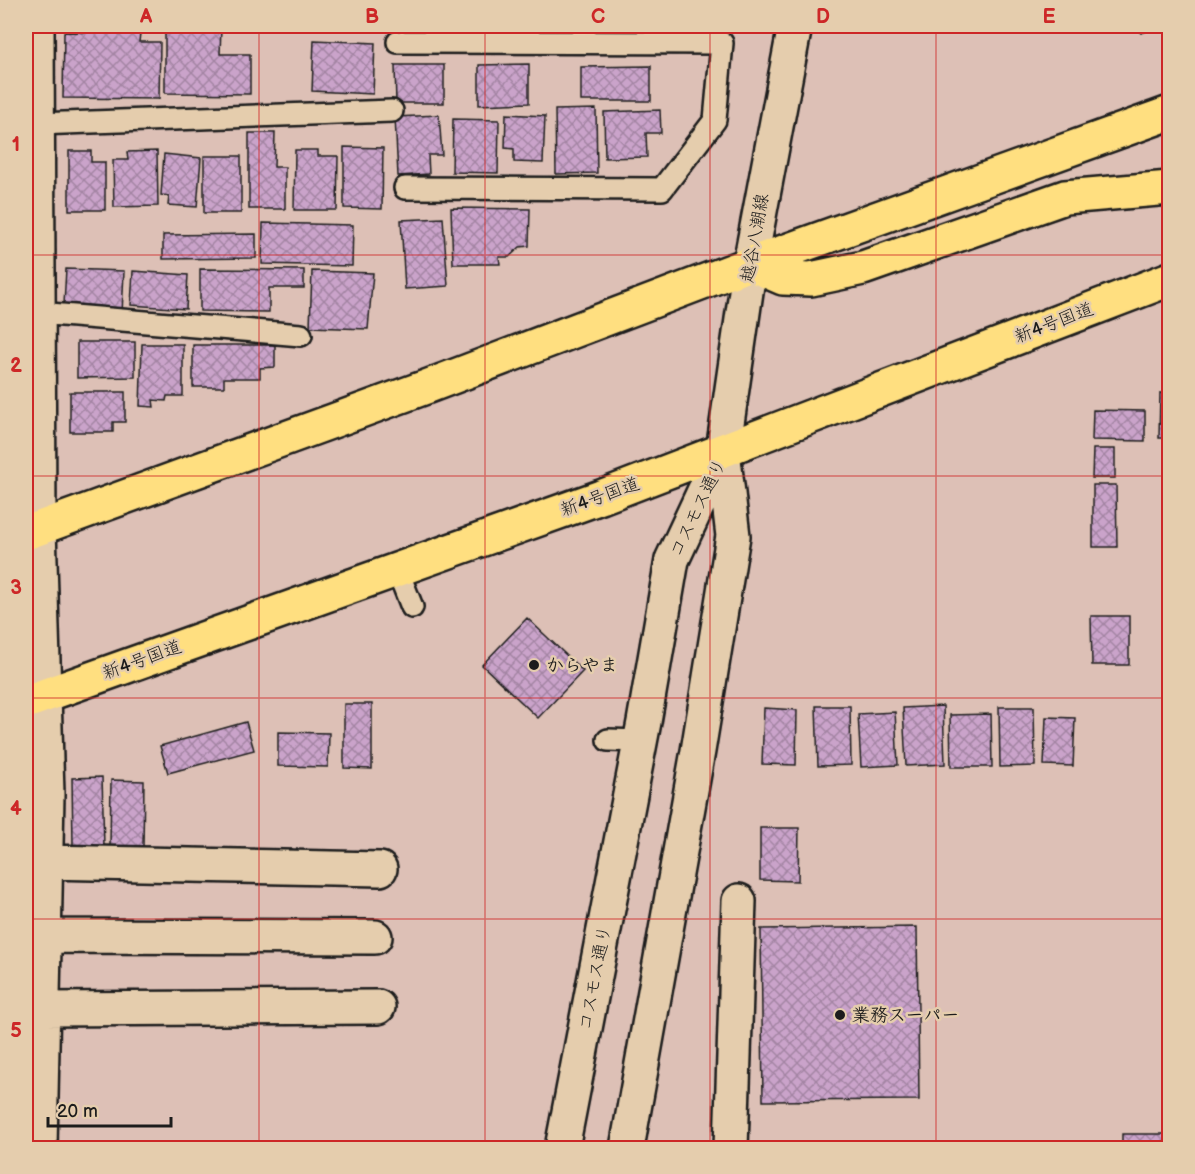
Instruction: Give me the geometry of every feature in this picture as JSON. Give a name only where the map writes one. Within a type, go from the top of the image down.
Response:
[{"type":"highway","points":[[32,530],[426,387],[750,264],[1170,113]]},
{"type":"highway","points":[[750,264],[783,278],[811,279],[863,268],[1065,197],[1170,188]]},
{"type":"highway","name":"新4号国道","points":[[35,698],[601,497],[1170,279]]},
{"type":"street","points":[[37,26],[37,124],[31,176],[34,326],[32,530],[35,698],[47,794],[40,1149]]},
{"type":"street","name":"越谷八潮線","points":[[723,451],[750,264],[795,26]]},
{"type":"street","name":"コスモス通り","points":[[562,1149],[641,741],[672,560],[723,451]]},
{"type":"street","name":"コスモス通り","points":[[627,1149],[698,751],[733,536],[723,451]]},
{"type":"street","points":[[45,862],[380,869]]},
{"type":"street","points":[[731,1149],[739,901]]},
{"type":"street","points":[[44,936],[375,938]]},
{"type":"street","points":[[43,1009],[378,1007]]},
{"type":"lane","points":[[398,42],[722,34],[715,120],[662,189],[405,188]]},
{"type":"lane","points":[[37,124],[392,111]]},
{"type":"lane","points":[[34,326],[301,335]]},
{"type":"lane","points":[[397,568],[412,607]]},
{"type":"lane","points":[[608,740],[641,741]]},
{"type":"building","points":[[165,26],[221,28],[220,54],[250,54],[250,94],[165,93]]},
{"type":"building","points":[[398,26],[456,26],[456,27]]},
{"type":"building","points":[[482,26],[556,26],[556,29],[482,30]]},
{"type":"building","points":[[701,26],[701,27],[596,27]]},
{"type":"building","points":[[1139,26],[1162,26],[1141,33]]},
{"type":"building","points":[[64,32],[140,33],[139,42],[160,42],[159,99],[63,98]]},
{"type":"building","points":[[314,40],[375,43],[373,94],[312,91]]},
{"type":"building","points":[[529,64],[529,103],[479,105],[479,65]]},
{"type":"building","points":[[395,65],[444,65],[444,103],[396,103]]},
{"type":"building","points":[[651,66],[651,101],[581,101],[581,67]]},
{"type":"building","points":[[596,109],[597,173],[556,174],[555,110]]},
{"type":"building","points":[[660,110],[661,133],[646,133],[647,157],[605,158],[604,112]]},
{"type":"building","points":[[506,114],[545,116],[543,163],[514,162],[514,149],[505,148]]},
{"type":"building","points":[[439,115],[442,155],[428,155],[429,174],[398,176],[395,117]]},
{"type":"building","points":[[453,119],[499,120],[498,173],[452,172]]},
{"type":"building","points":[[249,133],[275,133],[274,167],[285,167],[285,209],[249,209]]},
{"type":"building","points":[[344,147],[383,148],[382,209],[344,208]]},
{"type":"building","points":[[295,150],[318,150],[318,156],[338,156],[337,210],[294,210]]},
{"type":"building","points":[[69,151],[91,151],[91,162],[105,162],[105,210],[69,210]]},
{"type":"building","points":[[157,151],[158,206],[114,207],[113,160],[128,160],[127,152]]},
{"type":"building","points":[[164,154],[201,158],[197,207],[168,205],[169,196],[161,195]]},
{"type":"building","points":[[204,156],[241,156],[241,213],[204,213]]},
{"type":"building","points":[[451,208],[530,209],[529,246],[520,247],[509,257],[499,257],[500,264],[453,264]]},
{"type":"building","points":[[443,218],[448,286],[405,289],[401,220]]},
{"type":"building","points":[[263,223],[353,225],[352,266],[262,264]]},
{"type":"building","points":[[256,234],[256,258],[163,259],[163,235]]},
{"type":"building","points":[[66,269],[124,271],[122,314],[77,312],[77,304],[64,304]]},
{"type":"building","points":[[200,269],[304,270],[304,288],[269,288],[269,312],[200,311]]},
{"type":"building","points":[[133,271],[188,275],[186,309],[131,305]]},
{"type":"building","points":[[312,271],[373,273],[368,329],[310,327]]},
{"type":"building","points":[[77,342],[135,342],[135,377],[77,378]]},
{"type":"building","points":[[142,344],[183,344],[183,396],[167,396],[166,401],[153,400],[154,407],[140,406]]},
{"type":"building","points":[[193,345],[275,345],[275,367],[260,368],[260,378],[224,378],[224,387],[193,387]]},
{"type":"building","points":[[70,392],[125,392],[125,422],[113,422],[113,432],[70,432]]},
{"type":"building","points":[[1160,393],[1170,393],[1170,438],[1159,438]]},
{"type":"building","points":[[1093,410],[1145,411],[1145,441],[1092,440]]},
{"type":"building","points":[[1093,449],[1115,449],[1115,478],[1092,478]]},
{"type":"building","points":[[1093,485],[1116,485],[1117,547],[1093,547]]},
{"type":"building","points":[[1091,616],[1129,616],[1129,665],[1092,665]]},
{"type":"building","points":[[527,618],[583,671],[538,718],[482,665]]},
{"type":"building","points":[[344,704],[372,704],[372,769],[344,768]]},
{"type":"building","points":[[816,706],[850,706],[851,765],[818,766]]},
{"type":"building","points":[[943,706],[945,764],[906,766],[903,708]]},
{"type":"building","points":[[999,707],[1034,707],[1035,766],[1000,767]]},
{"type":"building","points":[[764,708],[797,710],[796,765],[762,764]]},
{"type":"building","points":[[895,712],[898,765],[861,767],[858,714]]},
{"type":"building","points":[[991,714],[992,767],[951,767],[950,715]]},
{"type":"building","points":[[1046,717],[1075,718],[1073,766],[1044,765]]},
{"type":"building","points":[[246,722],[254,750],[168,773],[160,746]]},
{"type":"building","points":[[278,732],[329,733],[328,767],[278,766]]},
{"type":"building","points":[[102,777],[104,846],[73,846],[72,778]]},
{"type":"building","points":[[111,780],[144,781],[143,847],[110,847]]},
{"type":"building","points":[[760,828],[799,828],[798,881],[760,880]]},
{"type":"building","name":"業務スーパー","points":[[917,927],[919,1100],[763,1101],[761,929]]},
{"type":"building","points":[[1122,1134],[1170,1134],[1170,1148],[1122,1148]]},
{"type":"place","name":"からやま","points":[[534,665]]},
{"type":"place","name":"業務スーパー","points":[[840,1015]]}]
